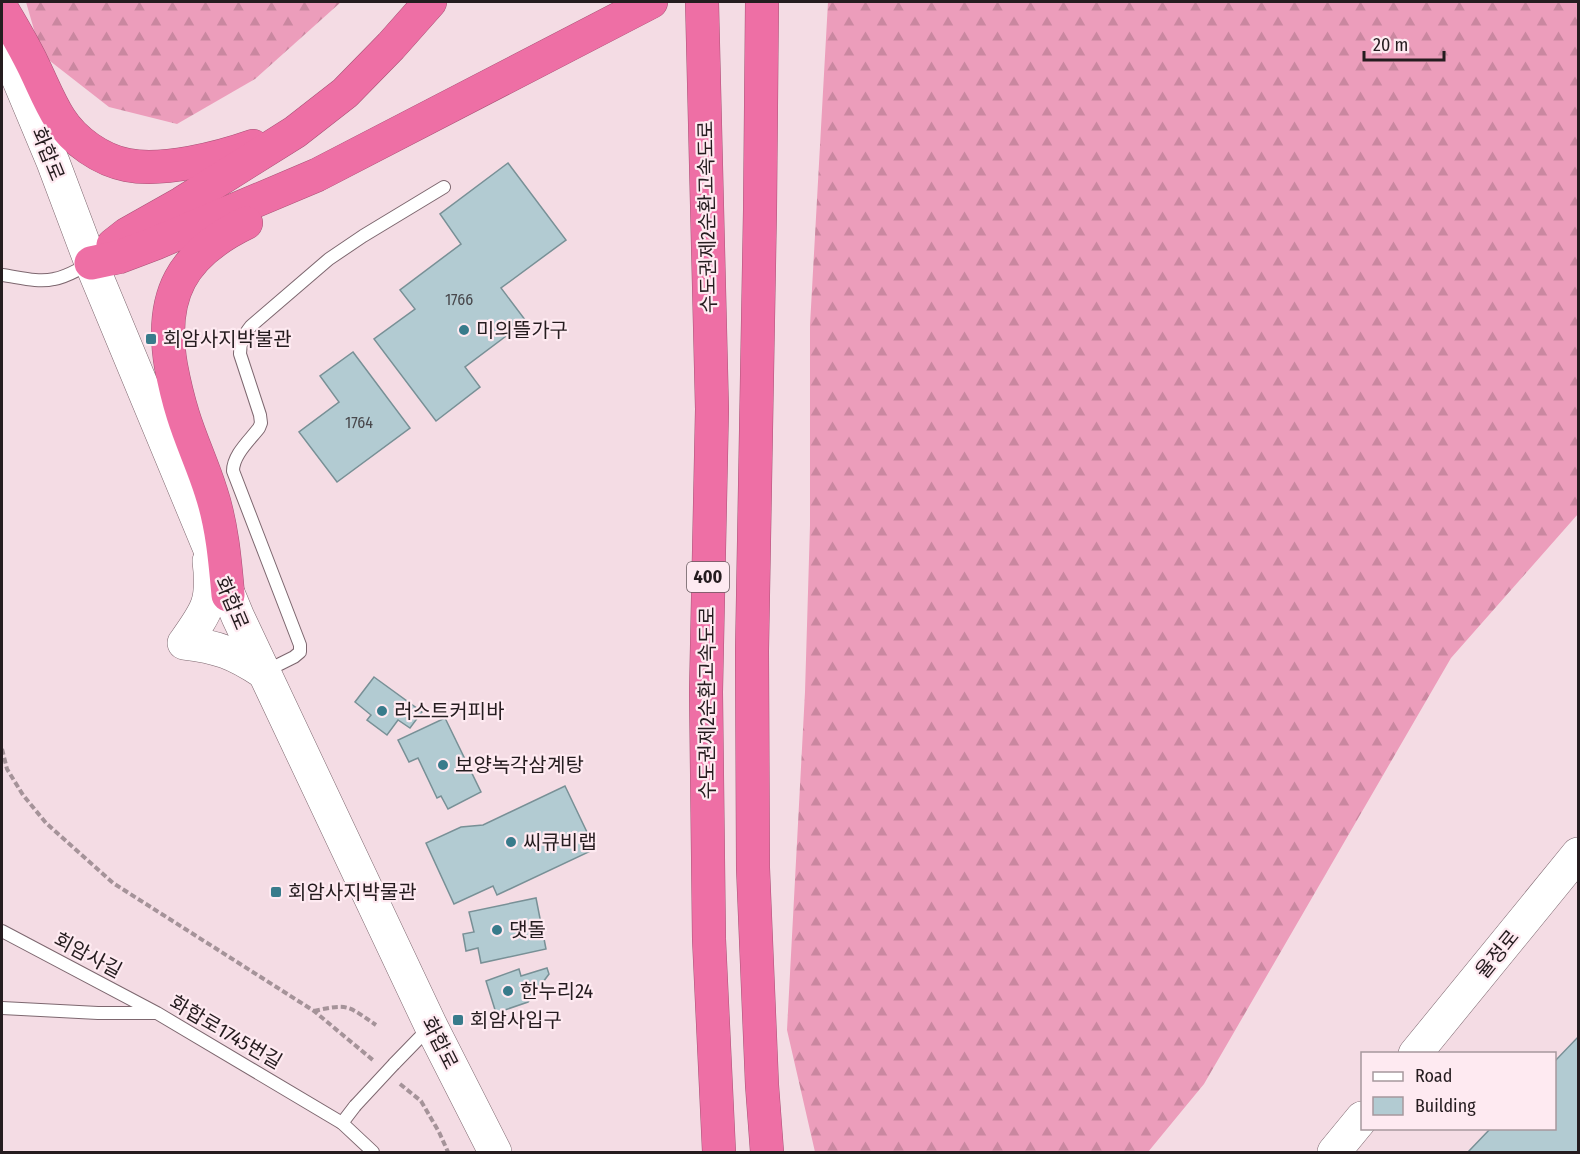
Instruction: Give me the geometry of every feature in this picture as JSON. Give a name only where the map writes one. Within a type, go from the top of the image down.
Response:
[{"type":"highway","points":[[91,263],[127,234],[182,203],[295,132],[345,93],[430,2]]},
{"type":"highway","points":[[91,263],[118,257],[156,243],[317,175],[651,2]]},
{"type":"highway","name":"수도권제2순환고속도로","points":[[702,2],[712,409],[705,692],[709,939],[719,1152]]},
{"type":"highway","name":"400","points":[[762,2],[752,651],[753,868],[767,1152]]},
{"type":"highway","points":[[2,9],[21,41],[61,121],[87,147],[101,155],[126,165],[151,166],[181,163],[240,150],[295,132]]},
{"type":"highway","points":[[228,595],[222,539],[212,492],[182,414],[174,382],[167,327],[169,310],[173,293],[181,276],[210,244],[229,231],[281,204],[317,175]]},
{"type":"main road","name":"화합로","points":[[2,40],[228,595],[431,1026],[495,1152]]},
{"type":"main road","points":[[206,542],[211,580],[210,599],[206,611],[184,643],[208,646],[227,652],[263,672]]},
{"type":"main road","name":"율정로","points":[[1416,1052],[1578,854]]},
{"type":"main road","points":[[1335,1152],[1361,1119]]},
{"type":"lane","points":[[263,672],[294,657],[300,652],[300,645],[233,471],[236,458],[261,423],[240,354],[240,344],[251,326],[329,259],[444,188]]},
{"type":"lane","points":[[2,275],[52,280],[91,263]]},
{"type":"lane","name":"회암사길","points":[[2,931],[157,1013]]},
{"type":"lane","name":"화합로1745번길","points":[[2,1008],[98,1013],[157,1013],[342,1123],[373,1152]]},
{"type":"lane","points":[[342,1123],[355,1106],[431,1026]]},
{"type":"path","points":[[2,749],[7,769],[23,795],[46,823],[113,883],[314,1011],[381,1067]]},
{"type":"path","points":[[314,1011],[342,1006],[352,1009],[376,1025]]},
{"type":"path","points":[[397,1081],[421,1101],[448,1152]]},
{"type":"green space","points":[[26,2],[341,2],[255,79],[177,124],[109,107],[41,54]]},
{"type":"green space","points":[[828,2],[1578,2],[1578,514],[1451,658],[1204,1084],[1148,1152],[815,1152],[787,1030],[805,692],[810,525],[810,325]]},
{"type":"building","points":[[508,163],[566,240],[501,288],[526,321],[465,367],[480,387],[436,421],[374,339],[415,309],[400,290],[461,244],[440,214]]},
{"type":"building","points":[[353,352],[410,428],[337,482],[299,432],[339,402],[320,376]]},
{"type":"building","points":[[374,677],[422,712],[410,728],[398,720],[387,735],[367,720],[371,715],[355,702]]},
{"type":"building","points":[[445,718],[481,792],[448,809],[441,796],[437,798],[418,758],[409,762],[398,740]]},
{"type":"building","points":[[565,786],[595,849],[497,895],[493,886],[454,904],[426,843],[461,827],[483,825]]},
{"type":"building","points":[[536,898],[546,949],[481,963],[478,948],[466,951],[463,934],[474,932],[469,912]]},
{"type":"building","points":[[547,968],[549,974],[528,1002],[496,1013],[486,981],[519,969],[521,976]]},
{"type":"building","points":[[1578,1037],[1578,1152],[1468,1152],[1489,1130],[1556,1130],[1556,1060]]},
{"type":"place","name":"미의뜰가구","points":[[464,330]]},
{"type":"place","name":"회암사지박불관","points":[[151,339]]},
{"type":"place","name":"러스트커피바","points":[[382,711]]},
{"type":"place","name":"보양녹각삼계탕","points":[[443,765]]},
{"type":"place","name":"씨큐비랩","points":[[511,842]]},
{"type":"place","name":"회암사지박물관","points":[[276,892]]},
{"type":"place","name":"댓돌","points":[[497,930]]},
{"type":"place","name":"한누리24","points":[[508,991]]},
{"type":"place","name":"회암사입구","points":[[458,1020]]}]
